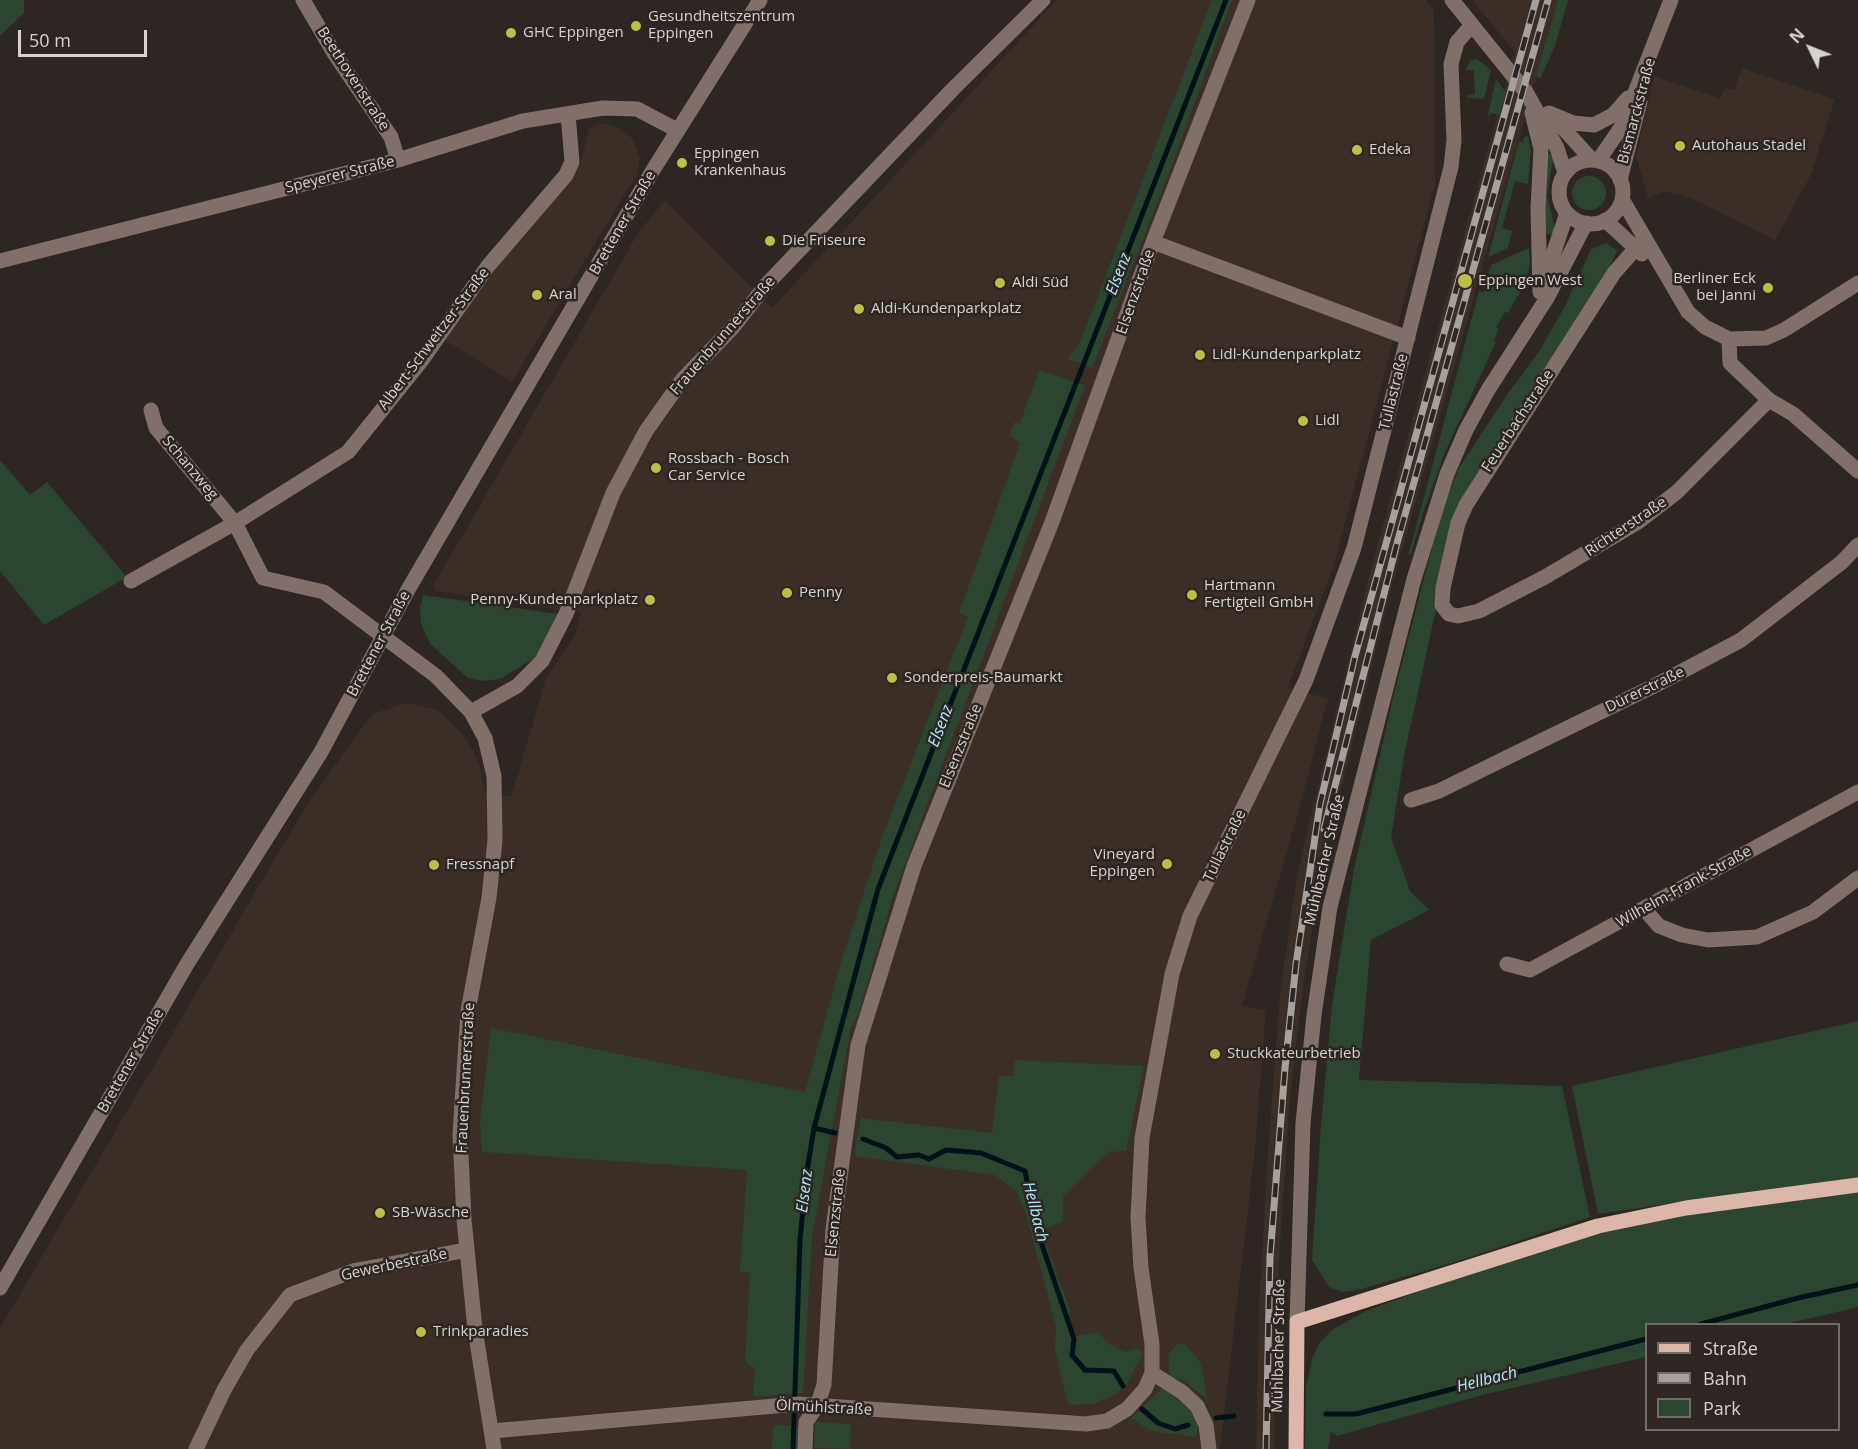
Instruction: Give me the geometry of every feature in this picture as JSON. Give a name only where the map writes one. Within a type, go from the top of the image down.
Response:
[{"type":"main road","points":[[1297,1322],[1598,1226],[1686,1208],[1858,1185]]},
{"type":"main road","name":"Mühlbacher Straße","points":[[1296,1449],[1297,1322]]},
{"type":"street","name":"Beethovenstraße","points":[[303,0],[340,63],[391,137],[398,160]]},
{"type":"street","name":"Brettener Straße","points":[[0,1288],[187,964],[321,752],[409,588],[678,130],[760,0]]},
{"type":"street","name":"Frauenbrunnerstraße","points":[[471,712],[517,686],[542,661],[566,614],[613,493],[646,431],[682,380],[734,326],[762,289],[952,89],[1043,0]]},
{"type":"street","name":"Elsenzstraße","points":[[805,1449],[806,1422],[817,1406],[824,1385],[833,1229],[858,1045],[914,866],[1052,522],[1153,242],[1248,0]]},
{"type":"street","name":"Mühlbacher Straße","points":[[1452,0],[1527,92],[1595,161]]},
{"type":"street","name":"Bismarckstraße","points":[[1595,161],[1622,126],[1671,0]]},
{"type":"street","name":"Tullastraße","points":[[1145,1389],[1152,1373],[1152,1344],[1140,1260],[1139,1194],[1142,1138],[1172,974],[1190,916],[1306,680],[1354,548],[1451,167],[1454,140],[1451,64],[1457,42],[1472,25]]},
{"type":"street","name":"Bismarckstraße","points":[[1620,180],[1655,42]]},
{"type":"street","name":"Mühlbacher Straße","points":[[1527,92],[1557,148],[1565,173]]},
{"type":"street","name":"Mühlbacher Straße","points":[[1527,92],[1541,149],[1538,208],[1540,292]]},
{"type":"street","name":"Mühlbacher Straße","points":[[1549,113],[1573,123],[1594,125],[1613,115],[1634,92]]},
{"type":"street","name":"Speyerer Straße","points":[[0,261],[398,160],[523,121],[603,108],[636,109],[678,130]]},
{"type":"street","name":"Albert-Schweitzer-Straße","points":[[131,581],[235,523],[348,452],[422,360],[488,266],[566,175],[572,162],[568,114]]},
{"type":"street","points":[[1622,200],[1616,212],[1605,220],[1586,223],[1567,213],[1559,193],[1565,173],[1577,163],[1595,161],[1612,168],[1620,180],[1622,200],[1640,243],[1666,276],[1688,312],[1705,327],[1729,339],[1766,338],[1784,330],[1858,283]]},
{"type":"street","name":"Mühlbacher Straße","points":[[1517,343],[1540,292],[1567,213]]},
{"type":"street","points":[[1605,220],[1640,243]]},
{"type":"street","name":"Mühlbacher Straße","points":[[1297,1322],[1303,1123],[1314,1015],[1330,907],[1432,517],[1466,430],[1517,343],[1547,298],[1586,223]]},
{"type":"street","name":"Tullastraße","points":[[1153,242],[1408,338]]},
{"type":"street","name":"Feuerbachstraße","points":[[1458,616],[1449,614],[1445,609],[1442,596],[1458,523],[1466,505],[1614,273],[1640,243]]},
{"type":"street","points":[[1729,339],[1730,363],[1769,400],[1793,414],[1858,471]]},
{"type":"street","name":"Richterstraße","points":[[1458,616],[1479,611],[1545,577],[1638,522],[1677,492],[1769,400]]},
{"type":"street","name":"Schanzweg","points":[[151,411],[156,428],[235,523]]},
{"type":"street","points":[[235,523],[263,578],[324,592],[383,637]]},
{"type":"street","name":"Dürerstraße","points":[[1411,800],[1439,790],[1656,686],[1741,640],[1842,561],[1858,545]]},
{"type":"street","name":"Frauenbrunnerstraße","points":[[383,637],[436,675],[471,712],[485,738],[494,776],[495,840],[489,898],[468,1011],[460,1134],[467,1250],[475,1329],[494,1449]]},
{"type":"street","name":"Wilhelm-Frank-Straße","points":[[1507,964],[1530,970],[1645,910],[1858,792]]},
{"type":"street","points":[[1645,910],[1659,926],[1682,935],[1708,940],[1757,937],[1813,912],[1858,878]]},
{"type":"street","name":"Gewerbestraße","points":[[196,1449],[224,1390],[247,1350],[290,1295],[353,1271],[467,1250]]},
{"type":"street","points":[[1152,1373],[1182,1392],[1197,1406],[1206,1425],[1209,1449]]},
{"type":"street","name":"Ölmühlstraße","points":[[492,1431],[798,1404],[1086,1424],[1107,1421],[1127,1409],[1145,1389]]},
{"type":"shaded area","points":[[1057,0],[1426,0],[1434,10],[1435,183],[1334,565],[1288,687],[1328,699],[1298,814],[1242,1006],[1266,1010],[1255,1151],[1220,1449],[0,1449],[0,1328],[307,804],[372,714],[406,703],[438,710],[467,739],[479,764],[485,792],[511,797],[546,678],[574,637],[581,613],[436,591],[433,586],[638,233],[665,200],[772,308]]},
{"type":"shaded area","points":[[1472,0],[1558,0],[1391,589],[1321,880],[1305,973],[1290,1098],[1279,1262],[1274,1449],[1256,1449],[1259,1305],[1268,1151],[1280,993],[1297,874],[1372,564],[1515,52]]},
{"type":"shaded area","points":[[1742,68],[1835,99],[1811,175],[1775,240],[1692,199],[1665,191],[1648,198],[1636,157],[1654,76],[1720,98],[1725,88],[1734,90]]},
{"type":"shaded area","points":[[606,123],[619,128],[633,139],[640,159],[637,174],[512,382],[445,340],[511,246],[580,165],[589,129],[596,124]]},
{"type":"green space","points":[[0,0],[24,0],[24,13],[0,36]]},
{"type":"green space","points":[[1212,0],[1232,0],[1170,170],[1092,368],[1068,359],[1081,340]]},
{"type":"green space","points":[[1558,0],[1568,0],[1555,46],[1540,79],[1536,75]]},
{"type":"green space","points":[[1477,59],[1491,70],[1484,99],[1467,98],[1467,95],[1475,94],[1474,70],[1465,70],[1471,60]]},
{"type":"green space","points":[[1496,79],[1506,93],[1499,115],[1491,113],[1490,116],[1488,115]]},
{"type":"green space","points":[[1528,136],[1531,151],[1528,184],[1515,181],[1502,228],[1512,231],[1508,248],[1488,257],[1519,141],[1523,142],[1524,137]]},
{"type":"green space","points":[[1547,154],[1554,154],[1547,196],[1555,228],[1553,235],[1543,233]]},
{"type":"green space","points":[[1589,176],[1601,181],[1606,193],[1601,205],[1589,210],[1577,205],[1572,193],[1577,181]]},
{"type":"green space","points":[[1607,243],[1617,251],[1610,266],[1519,407],[1456,518],[1405,751],[1391,837],[1410,891],[1429,910],[1371,940],[1359,1080],[1562,1086],[1590,1217],[1449,1264],[1361,1289],[1342,1292],[1329,1287],[1312,1260],[1321,1126],[1332,1005],[1354,869],[1393,698],[1441,513],[1459,468],[1506,396],[1540,350],[1565,306],[1591,249]]},
{"type":"green space","points":[[1529,248],[1530,264],[1524,285],[1508,313],[1505,312],[1496,327],[1499,329],[1494,340],[1496,342],[1445,452],[1411,554],[1409,553],[1479,291],[1484,292],[1491,265]]},
{"type":"green space","points":[[1039,370],[1085,385],[893,896],[859,1012],[851,1027],[812,1236],[803,1393],[753,1397],[755,1369],[745,1361],[750,1273],[740,1272],[747,1170],[482,1152],[480,1121],[491,1028],[805,1092],[842,959],[881,840],[968,617],[959,613],[1020,443],[1010,436],[1014,422],[1020,423]]},
{"type":"green space","points":[[0,460],[30,495],[47,482],[127,577],[44,625],[0,571]]},
{"type":"green space","points":[[423,595],[558,614],[553,631],[535,658],[500,679],[481,681],[467,677],[430,644],[421,624],[420,608]]},
{"type":"green space","points":[[1858,1021],[1858,1307],[1790,1323],[1645,1323],[1645,1357],[1482,1395],[1337,1436],[1331,1432],[1328,1449],[1305,1449],[1306,1388],[1312,1359],[1320,1342],[1332,1330],[1366,1311],[1457,1277],[1714,1197],[1598,1214],[1572,1086]]},
{"type":"green space","points":[[1015,1060],[1144,1066],[1126,1151],[1109,1152],[1093,1166],[1063,1196],[1063,1221],[1043,1230],[1042,1234],[1070,1310],[1069,1316],[1075,1336],[1098,1332],[1108,1343],[1125,1352],[1136,1348],[1143,1353],[1128,1382],[1117,1394],[1092,1404],[1068,1405],[1055,1349],[1056,1326],[1026,1214],[1016,1191],[995,1175],[854,1156],[861,1118],[992,1133],[999,1076],[1013,1076]]},
{"type":"green space","points":[[1178,1344],[1185,1344],[1201,1363],[1207,1399],[1184,1381],[1170,1378],[1168,1354]]},
{"type":"green space","points":[[1164,1386],[1194,1414],[1198,1429],[1195,1437],[1151,1431],[1131,1418]]},
{"type":"green space","points":[[815,1422],[851,1424],[850,1449],[814,1448]]},
{"type":"green space","points":[[773,1425],[800,1426],[799,1449],[772,1449]]},
{"type":"waterway","name":"Elsenz","points":[[793,1449],[800,1240],[806,1177],[814,1128],[878,889],[1226,0]]},
{"type":"waterway","name":"Hellbach","points":[[814,1128],[835,1133]]},
{"type":"waterway","name":"Hellbach","points":[[863,1139],[886,1148],[897,1157],[919,1155],[929,1159],[946,1150],[981,1153],[1025,1171],[1036,1227],[1074,1339],[1072,1355],[1085,1370],[1114,1371],[1123,1386]]},
{"type":"waterway","name":"Hellbach","points":[[1705,1323],[1798,1298],[1858,1285]]},
{"type":"waterway","name":"Hellbach","points":[[1326,1414],[1356,1414],[1645,1339]]},
{"type":"waterway","name":"Hellbach","points":[[1142,1409],[1158,1423],[1175,1429],[1188,1425]]},
{"type":"waterway","name":"Hellbach","points":[[1216,1418],[1234,1416]]},
{"type":"railway","points":[[1266,1449],[1270,1257],[1285,1068],[1296,964],[1320,804],[1355,656],[1536,0]]},
{"type":"railway","points":[[1324,829],[1396,547],[1548,0]]},
{"type":"place","name":"Gesundheitszentrum Eppingen","points":[[636,26]]},
{"type":"place","name":"GHC Eppingen","points":[[511,33]]},
{"type":"place","name":"Autohaus Stadel","points":[[1680,146]]},
{"type":"place","name":"Edeka","points":[[1357,150]]},
{"type":"place","name":"Eppingen Krankenhaus","points":[[682,163]]},
{"type":"place","name":"Die Friseure","points":[[770,241]]},
{"type":"place","name":"Eppingen West","points":[[1465,281]]},
{"type":"place","name":"Aldi Süd","points":[[1000,283]]},
{"type":"place","name":"Berliner Eck bei Janni","points":[[1768,288]]},
{"type":"place","name":"Aral","points":[[537,295]]},
{"type":"place","name":"Aldi-Kundenparkplatz","points":[[859,309]]},
{"type":"place","name":"Lidl-Kundenparkplatz","points":[[1200,355]]},
{"type":"place","name":"Lidl","points":[[1303,421]]},
{"type":"place","name":"Rossbach - Bosch Car Service","points":[[656,468]]},
{"type":"place","name":"Penny","points":[[787,593]]},
{"type":"place","name":"Hartmann Fertigteil GmbH","points":[[1192,595]]},
{"type":"place","name":"Penny-Kundenparkplatz","points":[[650,600]]},
{"type":"place","name":"Sonderpreis-Baumarkt","points":[[892,678]]},
{"type":"place","name":"Vineyard Eppingen","points":[[1167,864]]},
{"type":"place","name":"Fressnapf","points":[[434,865]]},
{"type":"place","name":"Stuckkateurbetrieb","points":[[1215,1054]]},
{"type":"place","name":"SB-Wäsche","points":[[380,1213]]},
{"type":"place","name":"Trinkparadies","points":[[421,1332]]}]
